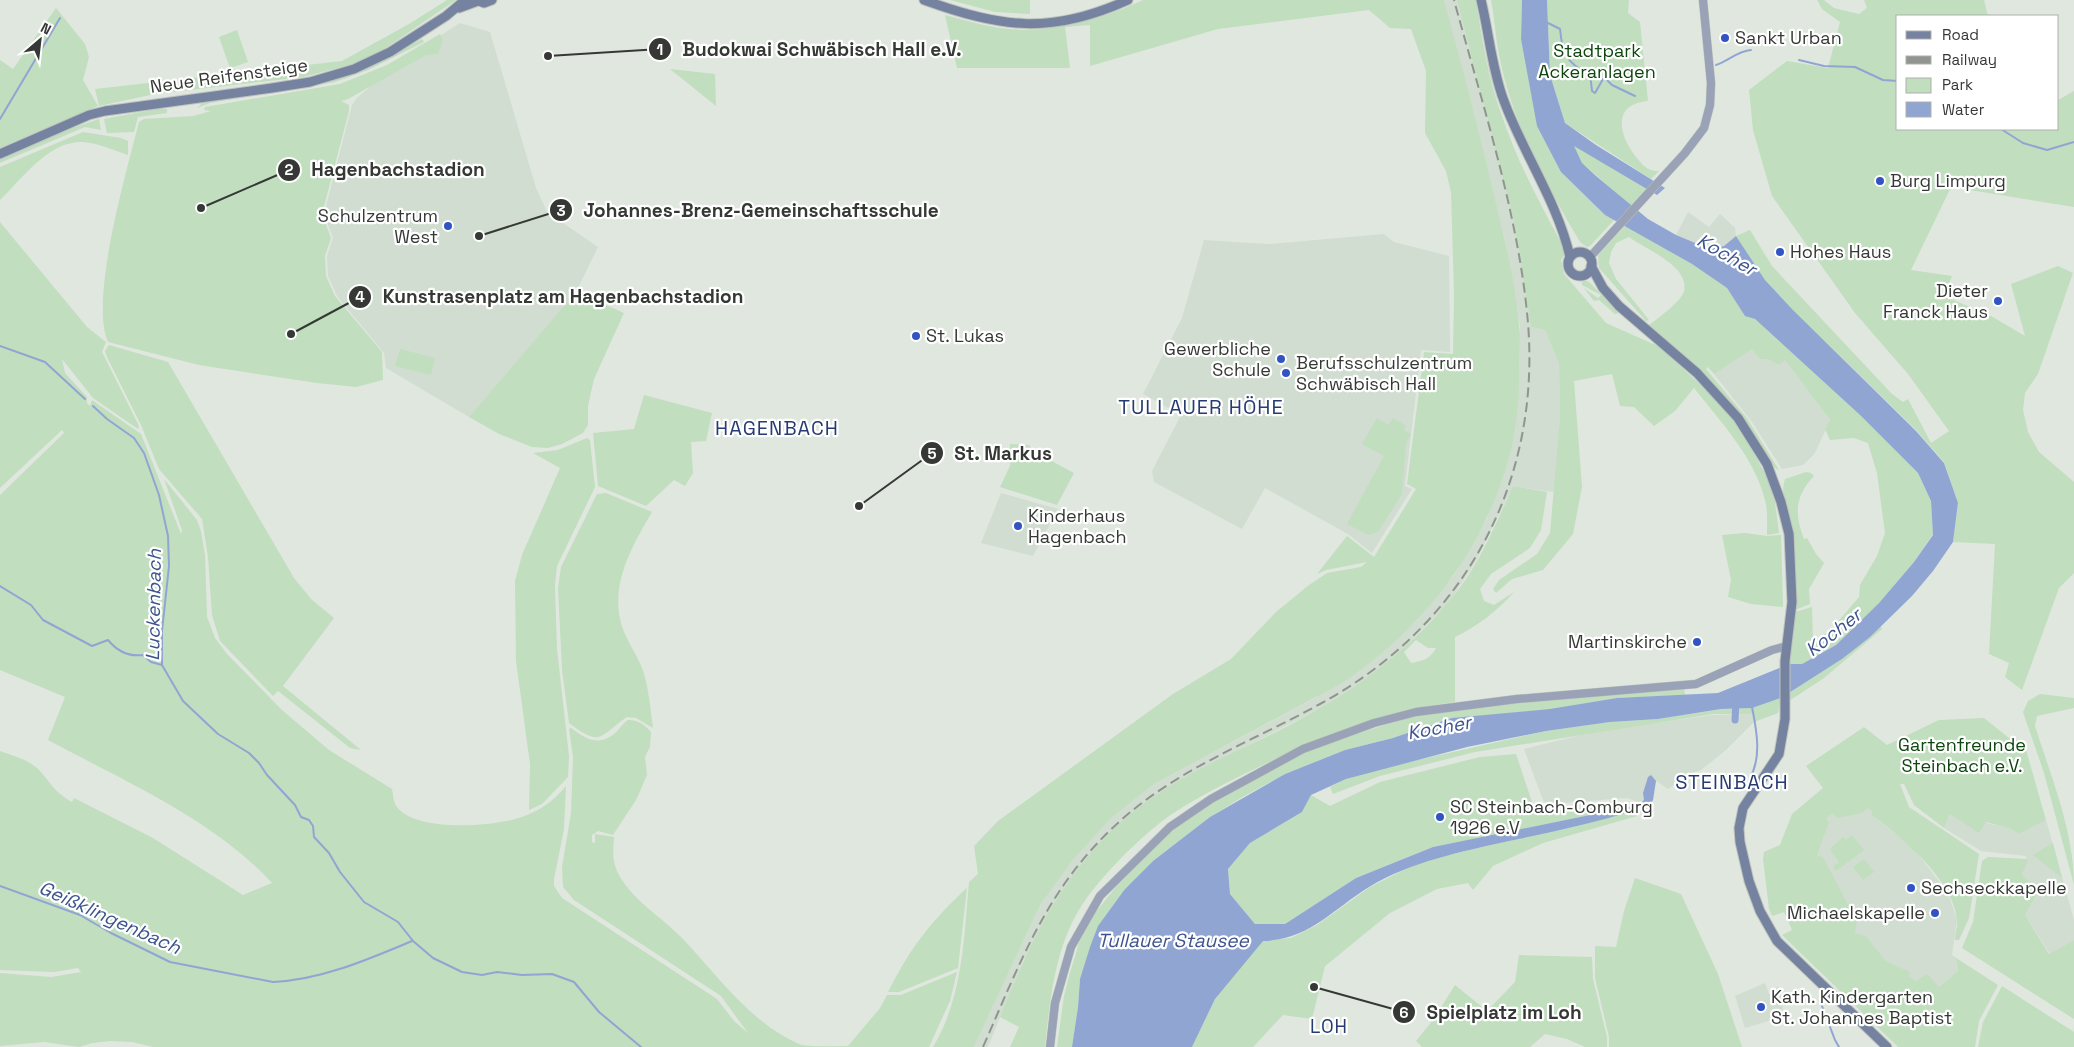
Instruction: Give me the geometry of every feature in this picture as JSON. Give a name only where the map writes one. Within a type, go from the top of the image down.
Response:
[{"type":"main road","name":"Neue Reifensteige","points":[[454,10],[464,0]]},
{"type":"main road","name":"Neue Reifensteige","points":[[0,154],[89,115],[105,111],[310,82],[354,70],[390,52],[454,10],[477,0]]},
{"type":"main road","points":[[477,0],[484,3],[492,0]]},
{"type":"main road","points":[[924,0],[976,18],[1011,24],[1041,25],[1077,19],[1128,0]]},
{"type":"main road","points":[[1481,0],[1503,99],[1525,152],[1565,235],[1570,257],[1568,264],[1570,271],[1576,275],[1583,275],[1603,288]]},
{"type":"main road","points":[[1565,235],[1588,258],[1603,288],[1619,306],[1697,372],[1738,418],[1767,464],[1781,502],[1789,534],[1792,602],[1785,661],[1785,706],[1779,754],[1746,802],[1741,819],[1740,842],[1749,881],[1760,911],[1782,947],[1887,1047]]},
{"type":"main road","points":[[1570,257],[1576,252],[1588,258]]},
{"type":"main road","points":[[1583,275],[1588,258]]},
{"type":"street","points":[[1588,258],[1693,144],[1704,128],[1710,105],[1711,83],[1703,0]]},
{"type":"street","points":[[1050,1047],[1054,1003],[1071,947],[1100,896],[1170,826],[1211,799],[1303,749],[1374,723],[1416,712],[1517,699],[1696,684],[1772,650],[1787,646]]},
{"type":"shaded area","points":[[1444,0],[1457,0],[1514,222],[1531,327],[1545,330],[1559,362],[1560,418],[1556,482],[1553,492],[1513,486],[1476,561],[1450,601],[1387,665],[1319,709],[1188,776],[1129,816],[1066,884],[1023,961],[988,1047],[974,1047],[1040,905],[1073,860],[1109,820],[1154,784],[1315,698],[1414,623],[1454,575],[1487,519],[1515,431],[1518,406],[1520,326],[1505,239]]},
{"type":"shaded area","name":"Schulzentrum West","points":[[460,23],[490,32],[536,188],[547,212],[598,247],[575,294],[469,417],[386,368],[384,353],[337,296],[328,276],[327,256],[333,238],[324,214],[352,105],[356,99],[392,67]]},
{"type":"shaded area","points":[[1688,212],[1709,227],[1720,214],[1735,228],[1736,236],[1724,246],[1710,249],[1676,235]]},
{"type":"shaded area","name":"Berufsschulzentrum Schwäbisch Hall","points":[[1384,234],[1394,242],[1449,256],[1450,352],[1421,350],[1405,486],[1412,489],[1372,553],[1348,534],[1265,488],[1242,529],[1154,482],[1152,471],[1181,415],[1143,394],[1182,318],[1204,240],[1269,244]]},
{"type":"shaded area","points":[[1752,348],[1765,358],[1785,360],[1830,420],[1815,453],[1803,465],[1782,469],[1752,422],[1714,374]]},
{"type":"shaded area","name":"Kinderhaus Hagenbach","points":[[1001,493],[1058,509],[1033,556],[981,543]]},
{"type":"shaded area","points":[[1753,714],[1754,722],[1726,750],[1701,770],[1690,774],[1668,789],[1655,780],[1648,799],[1639,805],[1636,801],[1627,798],[1548,804],[1543,800],[1524,749],[1593,732],[1713,715]]},
{"type":"shaded area","points":[[1867,808],[1872,811],[1872,815],[1914,849],[1948,893],[1957,920],[1952,955],[1956,958],[1958,971],[1939,987],[1917,981],[1909,976],[1909,972],[1886,961],[1866,936],[1854,933],[1839,890],[1823,857],[1817,855],[1829,823],[1825,818],[1833,813]]},
{"type":"shaded area","points":[[1950,814],[2011,829],[2019,834],[2046,820],[2074,920],[2074,940],[2050,954],[2025,915],[2038,892],[2022,874],[2027,864],[2026,856],[1981,851],[1944,828]]},
{"type":"shaded area","name":"Kath. Kindergarten St. Johannes Baptist","points":[[1765,983],[1769,994],[1776,993],[1775,988],[1779,987],[1783,1001],[1782,1017],[1745,1028],[1735,996]]},
{"type":"green space","points":[[447,0],[456,0],[384,49],[353,64],[303,77],[155,94],[99,106],[95,89],[342,61],[409,24]]},
{"type":"green space","points":[[950,0],[1030,0],[1030,14],[995,12]]},
{"type":"green space","points":[[1143,0],[1444,0],[1487,167],[1515,291],[1520,340],[1519,398],[1515,430],[1506,469],[1492,506],[1475,541],[1454,574],[1430,605],[1403,634],[1374,660],[1342,683],[1154,784],[1109,820],[1073,860],[1040,905],[974,1047],[933,1047],[951,1008],[956,988],[963,946],[969,882],[978,874],[974,846],[998,821],[1173,694],[1231,659],[1276,612],[1309,585],[1327,573],[1361,567],[1367,562],[1326,570],[1317,574],[1347,536],[1374,557],[1416,489],[1407,484],[1424,352],[1453,354],[1454,294],[1451,192],[1446,171],[1425,133],[1426,71],[1411,29],[1390,28],[1369,10],[1218,29],[1090,66],[1090,25],[1065,27],[1070,68],[957,68],[945,15],[994,27],[1032,30],[1070,25],[1089,20],[1126,8]]},
{"type":"green space","points":[[1457,0],[1476,0],[1486,59],[1497,102],[1523,168],[1566,252],[1561,260],[1564,274],[1606,323],[1660,347],[1727,410],[1743,432],[1767,478],[1775,502],[1779,533],[1767,535],[1766,504],[1753,469],[1736,441],[1694,388],[1675,411],[1654,426],[1634,407],[1620,406],[1612,374],[1574,381],[1582,487],[1573,534],[1543,570],[1512,579],[1496,593],[1493,589],[1499,580],[1537,554],[1550,533],[1560,418],[1559,363],[1545,330],[1531,327],[1514,222]]},
{"type":"green space","points":[[1491,0],[1522,0],[1521,39],[1561,172],[1605,215],[1614,220],[1590,246],[1587,247],[1580,242],[1544,178],[1523,133],[1514,110],[1501,64]]},
{"type":"green space","name":"Stadtpark Ackeranlagen","points":[[1547,0],[1629,0],[1628,13],[1640,22],[1648,101],[1636,103],[1628,108],[1622,122],[1623,131],[1631,149],[1641,163],[1653,171],[1659,171],[1651,179],[1565,123],[1550,75]]},
{"type":"green space","points":[[1817,0],[1824,0],[1834,8],[1859,14],[1867,8],[1864,0],[1984,0],[1988,15],[1896,15],[1896,130],[2059,130],[2059,99],[2074,91],[2074,207],[1951,187],[1911,270],[1952,276],[1944,296],[1991,316],[2025,336],[2011,284],[2058,266],[2073,273],[2038,374],[2025,393],[2023,410],[2028,432],[2039,452],[2074,482],[2074,573],[2059,588],[2022,690],[2005,677],[2009,663],[1989,654],[1995,544],[1953,542],[1958,504],[1944,462],[1916,430],[1793,310],[1765,280],[1736,236],[1750,230],[1772,266],[1892,394],[1903,402],[1908,399],[1931,443],[1949,431],[1908,374],[1855,313],[1772,196],[1753,130],[1749,90],[1787,61],[1828,68],[1840,22],[1822,9]]},
{"type":"green space","points":[[56,8],[85,44],[89,57],[83,80],[98,106],[0,148],[0,60],[13,69]]},
{"type":"green space","points":[[237,30],[248,62],[230,68],[219,37]]},
{"type":"green space","points":[[440,34],[443,40],[438,54],[426,55],[348,99],[341,101],[349,105],[349,111],[322,214],[331,238],[325,256],[326,276],[335,296],[382,352],[383,380],[356,387],[317,383],[199,365],[108,342],[103,322],[106,267],[119,202],[139,122],[144,119],[193,116],[211,111],[204,110],[205,107],[340,84],[387,65]]},
{"type":"green space","points":[[422,39],[424,42],[368,70],[335,82],[293,89],[328,81],[368,68]]},
{"type":"green space","points":[[670,69],[715,74],[716,106]]},
{"type":"green space","points":[[277,92],[210,103],[197,108],[203,102]]},
{"type":"green space","points":[[157,109],[167,109],[167,113],[138,117],[134,132],[107,133],[104,119]]},
{"type":"green space","points":[[99,119],[101,130],[85,127],[0,163],[0,159],[61,132]]},
{"type":"green space","points":[[83,132],[121,138],[128,141],[128,155],[106,147],[83,142],[59,147],[37,162],[0,200],[0,167]]},
{"type":"green space","points":[[1573,145],[1651,191],[1635,209],[1582,163]]},
{"type":"green space","points":[[0,222],[87,327],[106,342],[102,352],[139,426],[138,429],[93,398],[62,359],[65,373],[87,397],[87,403],[90,406],[92,400],[141,434],[181,534],[182,530],[164,479],[197,520],[205,555],[207,617],[215,638],[227,654],[282,710],[329,750],[392,789],[395,804],[404,814],[419,820],[437,824],[457,825],[498,823],[533,813],[553,799],[566,786],[564,829],[554,879],[554,886],[562,898],[717,999],[734,1021],[748,1033],[721,996],[574,900],[563,887],[562,867],[571,813],[573,757],[569,729],[571,728],[591,740],[602,740],[614,734],[628,720],[641,723],[651,732],[650,747],[645,757],[647,775],[636,800],[613,835],[598,831],[592,835],[592,842],[595,843],[595,834],[614,837],[613,854],[615,867],[623,881],[638,899],[683,939],[752,1013],[784,1036],[802,1045],[848,1046],[880,1008],[887,995],[901,995],[957,972],[950,1001],[929,1047],[153,1047],[132,1042],[111,1041],[92,1043],[79,1047],[44,1042],[0,1046],[0,973],[51,977],[81,972],[78,968],[54,972],[0,970],[0,751],[35,766],[57,791],[72,802],[74,798],[153,838],[243,895],[272,883],[249,860],[195,820],[137,786],[48,740],[65,697],[0,670],[0,495],[64,433],[62,430],[0,488]]},
{"type":"green space","points":[[1625,226],[1692,264],[1727,288],[1745,315],[1755,319],[1860,415],[1918,473],[1931,501],[1933,534],[1914,562],[1879,603],[1836,645],[1802,664],[1789,664],[1795,612],[1812,607],[1813,641],[1830,631],[1859,597],[1860,585],[1877,556],[1885,533],[1877,473],[1868,443],[1854,438],[1830,440],[1825,429],[1830,420],[1785,360],[1779,365],[1768,359],[1760,359],[1752,349],[1714,374],[1708,367],[1706,369],[1747,418],[1779,470],[1775,468],[1752,430],[1717,387],[1648,326],[1669,310],[1679,300],[1684,291],[1684,282],[1673,266],[1629,237],[1616,243],[1611,252],[1609,263],[1616,279],[1649,320],[1646,321],[1599,268],[1598,255]]},
{"type":"green space","points":[[1582,278],[1590,283],[1619,313],[1615,314],[1599,300],[1594,301],[1584,288],[1598,298],[1601,295],[1582,285]]},
{"type":"green space","points":[[576,292],[624,313],[594,379],[588,406],[588,425],[583,433],[562,444],[548,448],[532,447],[499,434],[469,417]]},
{"type":"green space","points":[[109,345],[168,362],[294,578],[311,599],[334,618],[283,686],[361,750],[350,748],[278,691],[273,696],[220,641],[212,615],[208,557],[202,519],[159,469],[141,425],[107,357],[105,351]]},
{"type":"green space","points":[[400,349],[435,358],[431,375],[395,366]]},
{"type":"green space","points":[[644,395],[712,413],[706,441],[691,442],[693,473],[685,486],[674,480],[646,506],[598,486],[593,433],[634,429]]},
{"type":"green space","points":[[1377,418],[1389,425],[1393,418],[1406,426],[1404,430],[1411,434],[1406,443],[1402,494],[1378,532],[1369,535],[1347,524],[1384,456],[1362,444]]},
{"type":"green space","points":[[587,438],[590,440],[595,487],[557,566],[555,585],[557,649],[569,756],[568,777],[542,804],[529,810],[530,764],[516,661],[515,581],[522,555],[560,468],[533,453],[558,450]]},
{"type":"green space","points":[[1010,444],[1029,445],[1033,451],[1074,473],[1057,505],[1000,487],[1010,466]]},
{"type":"green space","points":[[1806,472],[1814,476],[1800,498],[1798,506],[1799,521],[1804,539],[1807,538],[1816,554],[1824,563],[1809,589],[1810,604],[1795,610],[1796,582],[1794,555],[1783,486],[1785,479]]},
{"type":"green space","points":[[1513,486],[1547,492],[1541,530],[1530,548],[1491,574],[1480,589],[1484,601],[1494,605],[1514,592],[1487,618],[1455,637],[1455,702],[1383,717],[1314,742],[1219,786],[1161,822],[1137,842],[1115,865],[1094,888],[1076,915],[1061,951],[1056,970],[1045,1047],[1010,1047],[1019,1027],[1000,1017],[1024,960],[1051,908],[1085,860],[1128,816],[1181,779],[1303,718],[1350,690],[1392,658],[1431,621],[1460,588],[1485,546]],"holes":[[[1416,640],[1428,648],[1436,648],[1426,659],[1411,663],[1404,652]]]},
{"type":"green space","points":[[606,493],[652,512],[626,563],[619,590],[618,604],[622,625],[644,675],[653,728],[636,718],[627,717],[605,734],[594,737],[580,731],[569,723],[562,670],[558,588],[561,567],[597,494]]},
{"type":"green space","points":[[1745,533],[1767,536],[1781,535],[1783,607],[1751,604],[1728,597],[1731,580],[1722,535]]},
{"type":"green space","points":[[1880,626],[1882,629],[1824,678],[1789,701],[1789,693],[1842,659]]},
{"type":"green space","points":[[1684,686],[1685,695],[1617,698],[1393,738],[1345,750],[1285,774],[1241,798],[1210,817],[1153,861],[1125,889],[1080,979],[1072,1047],[1057,1047],[1064,996],[1069,976],[1079,943],[1095,913],[1115,888],[1178,824],[1203,807],[1314,748],[1418,714],[1470,707]]},
{"type":"green space","points":[[2040,694],[2074,698],[2074,708],[2037,716],[2035,726],[2066,824],[2073,865],[2074,885],[2044,773],[2023,712],[2028,701]]},
{"type":"green space","points":[[1781,698],[1778,713],[1754,722],[1752,714],[1713,714],[1475,752],[1380,776],[1333,794],[1330,787],[1346,779],[1378,769],[1546,731],[1610,722],[1658,719],[1721,709],[1752,708]]},
{"type":"green space","name":"Gartenfreunde Steinbach e.V.","points":[[1984,718],[2009,738],[2014,738],[2025,746],[2046,820],[2019,834],[2011,829],[1986,822],[1979,833],[1950,814],[1944,828],[1914,805],[1904,784],[1900,784],[1909,807],[1979,854],[1969,918],[1959,940],[1955,940],[1957,923],[1954,906],[1937,876],[1925,861],[1872,815],[1872,811],[1867,808],[1862,813],[1837,818],[1833,813],[1826,818],[1829,823],[1817,855],[1823,857],[1857,922],[1855,933],[1866,936],[1886,961],[1910,972],[1909,976],[1916,981],[1927,974],[1939,987],[1958,971],[1956,958],[1998,985],[1979,1021],[1975,1047],[1898,1047],[1782,935],[1792,930],[1784,912],[1772,916],[1769,909],[1763,859],[1764,852],[1780,845],[1792,814],[1823,788],[1806,766],[1864,727],[1887,745],[1939,720]]},
{"type":"green space","points":[[1516,754],[1535,811],[1543,812],[1629,804],[1631,807],[1433,847],[1356,878],[1285,924],[1270,924],[1269,940],[1291,938],[1317,925],[1370,887],[1416,864],[1635,811],[1637,816],[1543,843],[1493,866],[1473,890],[1468,883],[1437,889],[1390,913],[1325,966],[1312,1019],[1283,1015],[1253,1047],[1192,1047],[1215,999],[1234,974],[1263,926],[1255,924],[1230,894],[1228,869],[1250,843],[1302,812],[1311,795],[1330,806],[1380,782],[1480,757]]},
{"type":"green space","points":[[1852,835],[1864,850],[1836,871],[1833,867],[1839,862],[1830,849],[1843,837],[1846,840]]},
{"type":"green space","points":[[2053,843],[2062,878],[2033,855]]},
{"type":"green space","points":[[1988,857],[2027,859],[2027,864],[2022,874],[2038,892],[2025,915],[2049,954],[2074,940],[2074,1019],[1962,948],[1973,922],[1982,861]]},
{"type":"green space","points":[[1864,859],[1874,872],[1863,880],[1853,867]]},
{"type":"green space","points":[[1635,878],[1681,894],[1718,974],[1742,1047],[1609,1047],[1609,1037],[1595,978],[1595,946],[1616,947],[1624,911]]},
{"type":"green space","points":[[967,888],[958,968],[899,992],[888,992],[922,936]]},
{"type":"green space","points":[[1519,955],[1592,957],[1593,979],[1607,1037],[1607,1047],[1585,1047],[1567,1039],[1545,1034],[1530,1047],[1422,1047],[1416,1041],[1433,1020],[1455,985],[1487,1011],[1515,982]]},
{"type":"green space","points":[[2002,986],[2074,1032],[2074,1047],[1978,1047],[1983,1022]]},
{"type":"water","points":[[1522,0],[1547,0],[1550,75],[1565,123],[1596,145],[1665,188],[1657,195],[1574,146],[1582,163],[1648,219],[1676,235],[1710,249],[1724,246],[1736,236],[1765,280],[1916,431],[1944,463],[1958,503],[1953,542],[1933,571],[1912,596],[1870,637],[1842,659],[1781,698],[1752,708],[1721,709],[1658,719],[1610,722],[1546,731],[1467,747],[1346,779],[1311,795],[1302,812],[1250,843],[1228,869],[1230,894],[1255,924],[1285,924],[1356,878],[1433,847],[1639,805],[1644,800],[1643,793],[1648,777],[1651,775],[1656,781],[1653,800],[1649,806],[1597,821],[1437,858],[1402,870],[1369,887],[1307,929],[1294,935],[1263,941],[1215,999],[1192,1047],[1072,1047],[1080,979],[1098,926],[1125,889],[1153,861],[1210,817],[1285,774],[1345,750],[1393,738],[1452,718],[1550,709],[1617,698],[1718,693],[1789,664],[1802,664],[1836,645],[1879,603],[1914,562],[1933,535],[1931,501],[1918,473],[1860,415],[1755,319],[1745,316],[1727,288],[1692,264],[1605,215],[1561,172],[1537,126],[1521,39]]},
{"type":"waterway","points":[[0,119],[60,18]]},
{"type":"waterway","points":[[1546,22],[1560,29],[1567,57],[1581,70]]},
{"type":"waterway","points":[[1716,65],[1741,52],[1751,50]]},
{"type":"waterway","points":[[1799,60],[1824,66],[1855,67],[1883,80],[1896,81]]},
{"type":"waterway","points":[[1587,71],[1590,73],[1592,91],[1595,93],[1603,79],[1606,79],[1612,85],[1635,96]]},
{"type":"waterway","points":[[2003,130],[2023,143],[2047,150],[2074,142]]},
{"type":"waterway","name":"Luckenbach","points":[[0,346],[45,362],[85,399]]},
{"type":"waterway","name":"Luckenbach","points":[[93,406],[107,419],[134,438],[144,453],[159,495],[168,536],[169,566],[162,631],[162,665],[183,701],[218,734],[249,753],[259,763],[267,775],[295,805],[301,817],[309,820],[313,826],[314,837],[329,853],[340,872],[364,902],[398,922],[413,941],[433,958],[462,972],[482,975],[497,972],[522,975],[552,974],[574,982],[599,1012],[641,1047]]},
{"type":"waterway","points":[[0,586],[31,605],[43,620],[92,646],[108,640],[123,652],[132,655],[143,655],[151,662],[162,665]]},
{"type":"waterway","points":[[1735,720],[1736,701]]},
{"type":"waterway","points":[[1749,780],[1756,763],[1757,754],[1757,735],[1752,707]]},
{"type":"waterway","name":"Geißklingenbach","points":[[0,886],[80,915],[111,933],[170,962],[273,982],[309,977],[344,968],[412,941]]},
{"type":"waterway","points":[[1822,1006],[1839,1047]]},
{"type":"railway","points":[[983,1047],[1038,927],[1054,899],[1094,847],[1119,822],[1165,786],[1216,757],[1295,718],[1371,672],[1415,634],[1452,592],[1482,545],[1506,494],[1521,440],[1529,383],[1528,323],[1517,242],[1508,201],[1454,0]]},
{"type":"place","name":"Sankt Urban","points":[[1725,38]]},
{"type":"place","name":"Budokwai Schwäbisch Hall e.V.","points":[[548,56]]},
{"type":"place","name":"Burg Limpurg","points":[[1880,181]]},
{"type":"place","name":"Hagenbachstadion","points":[[201,208]]},
{"type":"place","name":"Schulzentrum West","points":[[448,226]]},
{"type":"place","name":"Johannes-Brenz-Gemeinschaftsschule","points":[[479,236]]},
{"type":"place","name":"Hohes Haus","points":[[1780,252]]},
{"type":"place","name":"Dieter Franck Haus","points":[[1998,301]]},
{"type":"place","name":"Kunstrasenplatz am Hagenbachstadion","points":[[291,334]]},
{"type":"place","name":"St. Lukas","points":[[916,336]]},
{"type":"place","name":"Gewerbliche Schule","points":[[1281,359]]},
{"type":"place","name":"Berufsschulzentrum Schwäbisch Hall","points":[[1286,373]]},
{"type":"place","name":"St. Markus","points":[[859,506]]},
{"type":"place","name":"Kinderhaus Hagenbach","points":[[1018,526]]},
{"type":"place","name":"Martinskirche","points":[[1697,642]]},
{"type":"place","name":"SC Steinbach-Comburg 1926 e.V","points":[[1440,817]]},
{"type":"place","name":"Sechseckkapelle","points":[[1911,888]]},
{"type":"place","name":"Michaelskapelle","points":[[1935,913]]},
{"type":"place","name":"Spielplatz im Loh","points":[[1314,987]]},
{"type":"place","name":"Kath. Kindergarten St. Johannes Baptist","points":[[1761,1007]]},
{"type":"district","name":"TULLAUER HÖHE","points":[[1201,407]]},
{"type":"district","name":"HAGENBACH","points":[[777,428]]},
{"type":"district","name":"STEINBACH","points":[[1732,782]]},
{"type":"district","name":"LOH","points":[[1329,1026]]},
{"type":"water label","name":"Kocher","points":[[1727,254]]},
{"type":"water label","name":"Kocher","points":[[1833,632]]},
{"type":"water label","name":"Kocher","points":[[1439,727]]},
{"type":"water label","name":"Tullauer Stausee","points":[[1173,940]]}]
